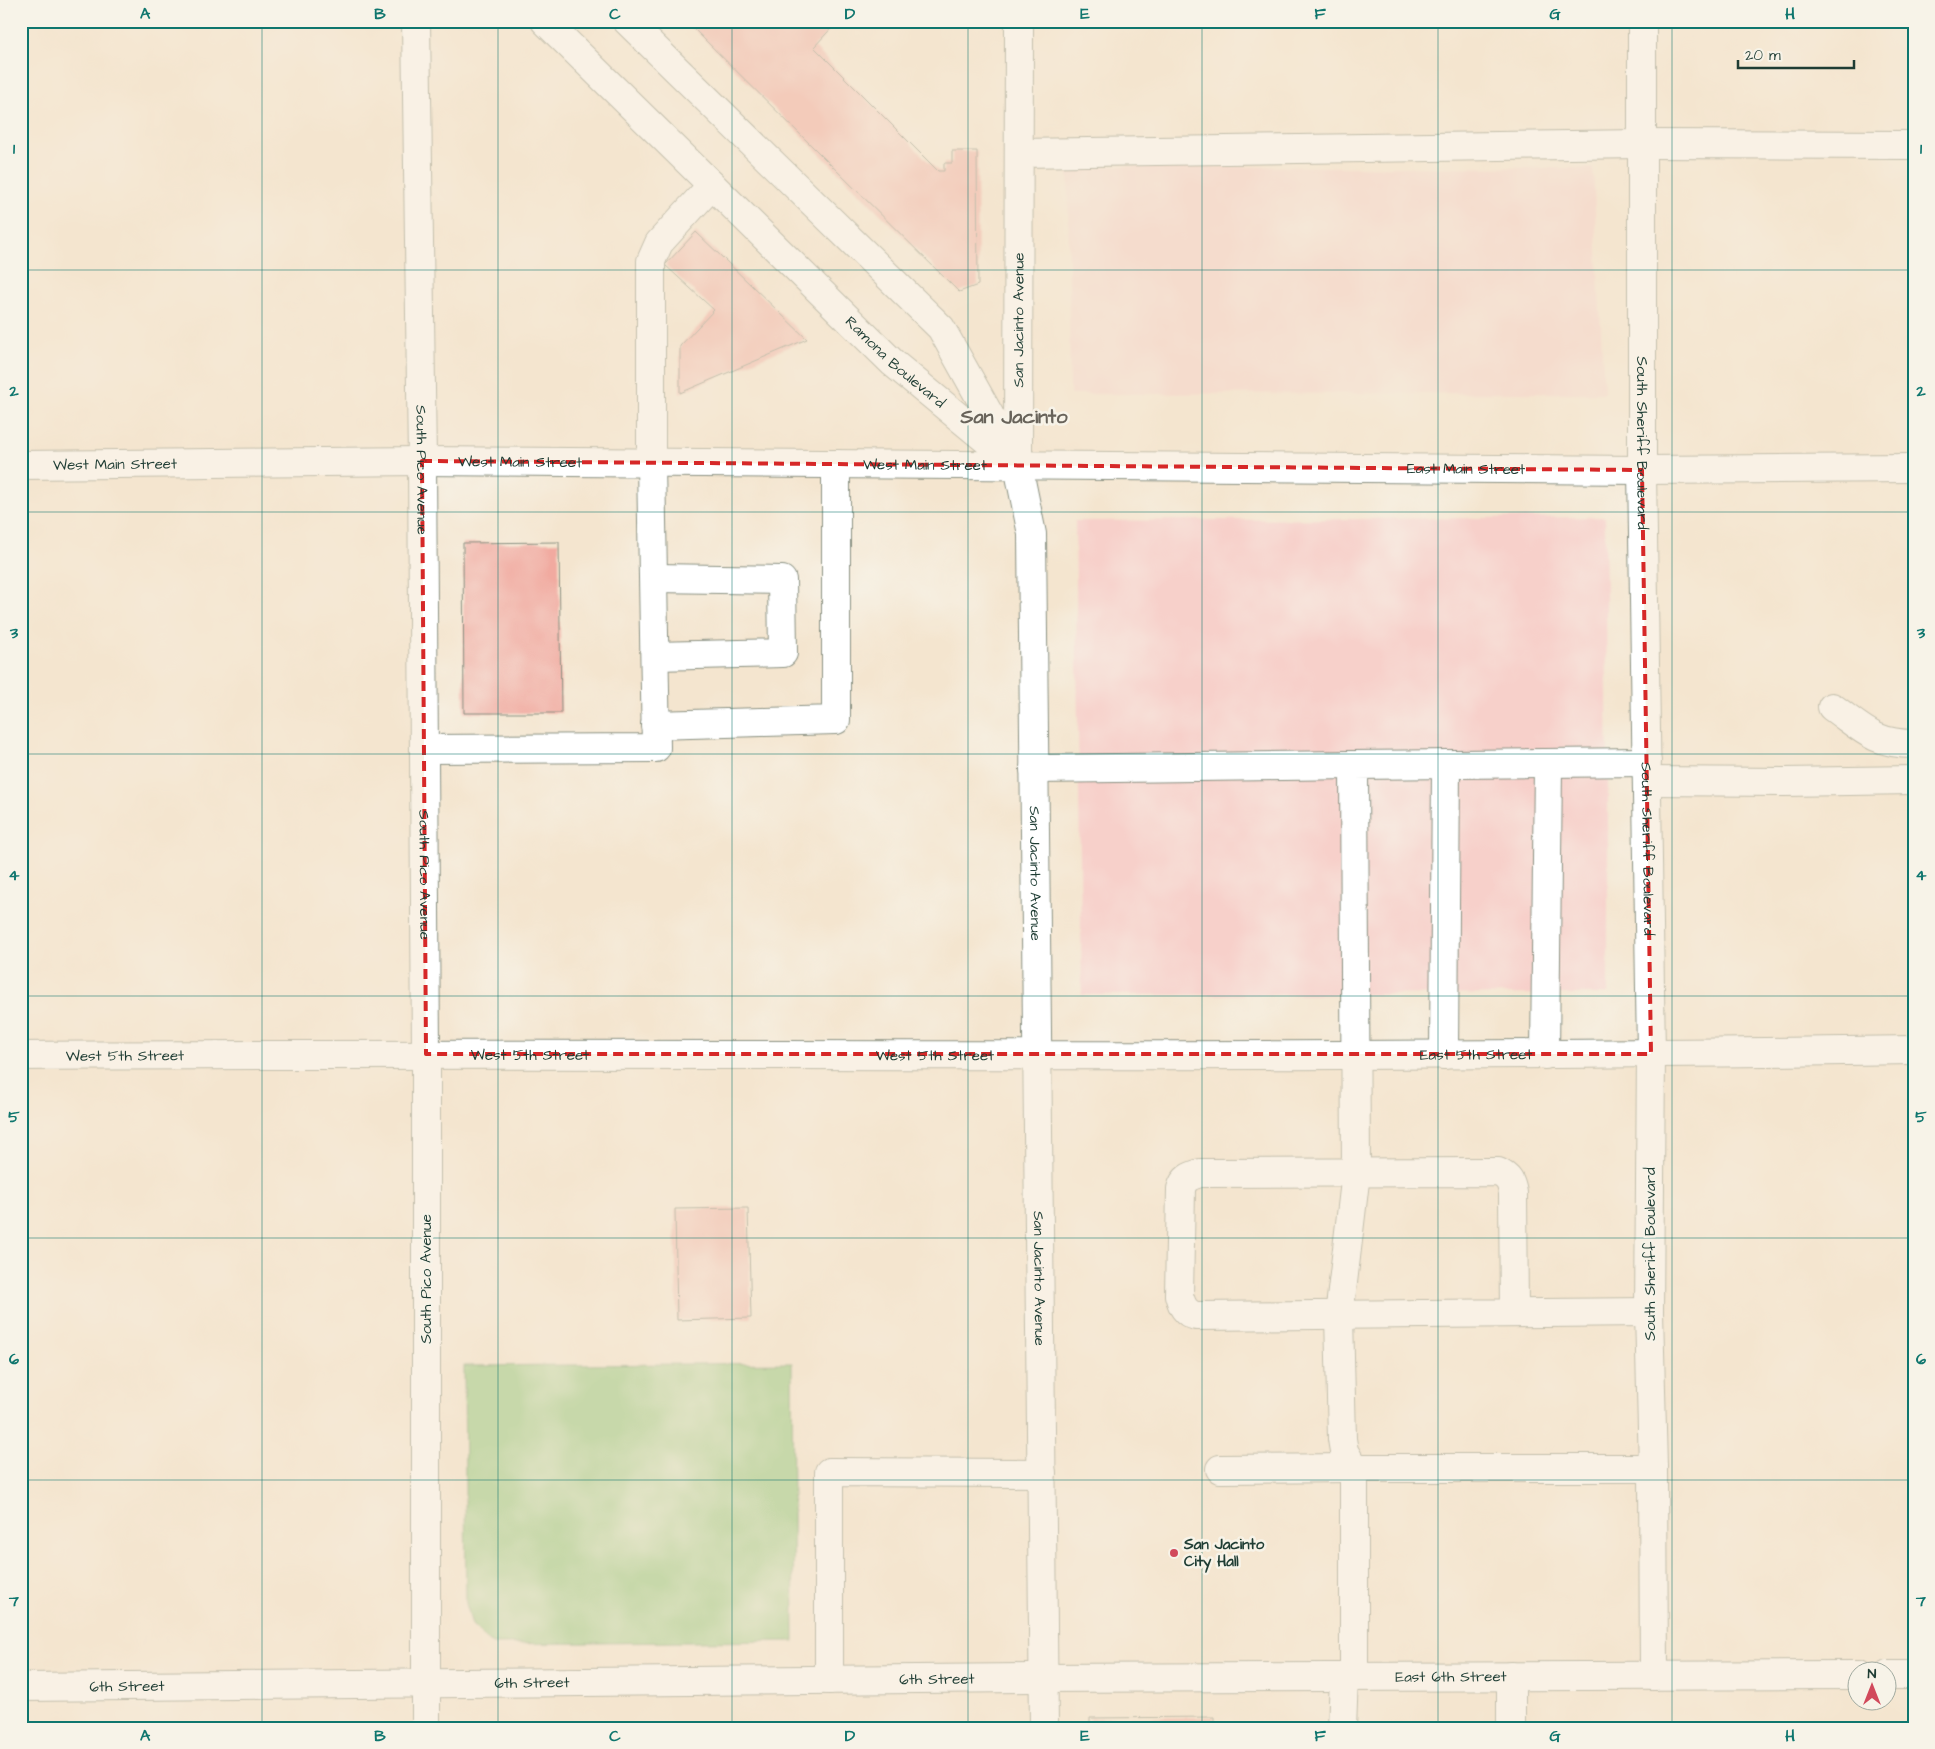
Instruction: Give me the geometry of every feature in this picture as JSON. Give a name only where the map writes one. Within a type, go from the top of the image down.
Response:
[{"type":"street","name":"South Pico Avenue","points":[[416,21],[422,462],[426,1054],[426,1728]]},
{"type":"street","name":"Ramona Boulevard","points":[[545,21],[894,363],[1018,466]]},
{"type":"street","points":[[626,21],[942,328],[1018,466]]},
{"type":"street","name":"San Jacinto Avenue","points":[[1019,21],[1018,466],[1032,534],[1044,1728]]},
{"type":"street","name":"South Sheriff Boulevard","points":[[1642,21],[1642,470],[1651,1054],[1649,1312],[1653,1468],[1654,1676]]},
{"type":"street","points":[[1019,153],[1641,144],[1914,145]]},
{"type":"street","points":[[424,750],[656,748],[651,463],[651,261],[660,242],[712,185]]},
{"type":"street","name":"West Main Street","points":[[21,465],[422,462],[1018,466]]},
{"type":"street","points":[[655,725],[836,720],[836,464]]},
{"type":"street","name":"East Main Street","points":[[1018,466],[1642,470],[1914,468]]},
{"type":"street","points":[[654,578],[782,580],[784,653],[655,656]]},
{"type":"street","points":[[1832,708],[1876,738],[1897,744],[1914,744]]},
{"type":"street","points":[[1034,770],[1548,763],[1784,782],[1914,780]]},
{"type":"street","points":[[1545,1055],[1548,763]]},
{"type":"street","points":[[1444,1055],[1446,764]]},
{"type":"street","points":[[1342,1728],[1349,1677],[1354,1468],[1344,1451],[1342,1439],[1339,1316],[1356,1173],[1354,765]]},
{"type":"street","name":"East 5th Street","points":[[1038,1056],[1545,1055],[1914,1050]]},
{"type":"street","name":"West 5th Street","points":[[21,1056],[426,1054],[1038,1056]]},
{"type":"street","points":[[1514,1313],[1511,1183],[1506,1176],[1498,1172],[1200,1173],[1184,1181],[1181,1189],[1179,1295],[1182,1306],[1188,1314],[1196,1316],[1339,1316],[1649,1312]]},
{"type":"street","points":[[1220,1469],[1653,1468]]},
{"type":"street","points":[[829,1680],[829,1472],[1042,1473]]},
{"type":"street","name":"East 6th Street","points":[[1043,1678],[1848,1675]]},
{"type":"street","points":[[1898,1675],[1914,1675]]},
{"type":"street","points":[[1511,1676],[1511,1728]]},
{"type":"street","name":"6th Street","points":[[21,1687],[1043,1678]]},
{"type":"highlighted area","points":[[422,461],[1642,470],[1651,1054],[426,1054]]},
{"type":"shaded area","points":[[1068,166],[1593,168],[1604,393],[1070,394]]},
{"type":"shaded area","points":[[1605,517],[1608,994],[1082,995],[1075,521]]},
{"type":"green space","points":[[792,1363],[794,1641],[492,1644],[472,1625],[466,1603],[464,1366]]},
{"type":"building","points":[[686,21],[838,21],[814,47],[938,171],[944,171],[944,163],[952,163],[952,151],[977,151],[978,285],[959,292]]},
{"type":"building","points":[[696,232],[807,339],[680,393],[680,346],[714,310],[665,265]]},
{"type":"building","points":[[559,542],[561,713],[464,713],[463,543]]},
{"type":"building","points":[[748,1208],[751,1318],[677,1320],[675,1209]]},
{"type":"building","points":[[1214,1717],[1214,1728],[1090,1728],[1090,1718]]},
{"type":"place","name":"San Jacinto City Hall","points":[[1174,1553]]},
{"type":"district","name":"San Jacinto","points":[[1014,417]]}]
